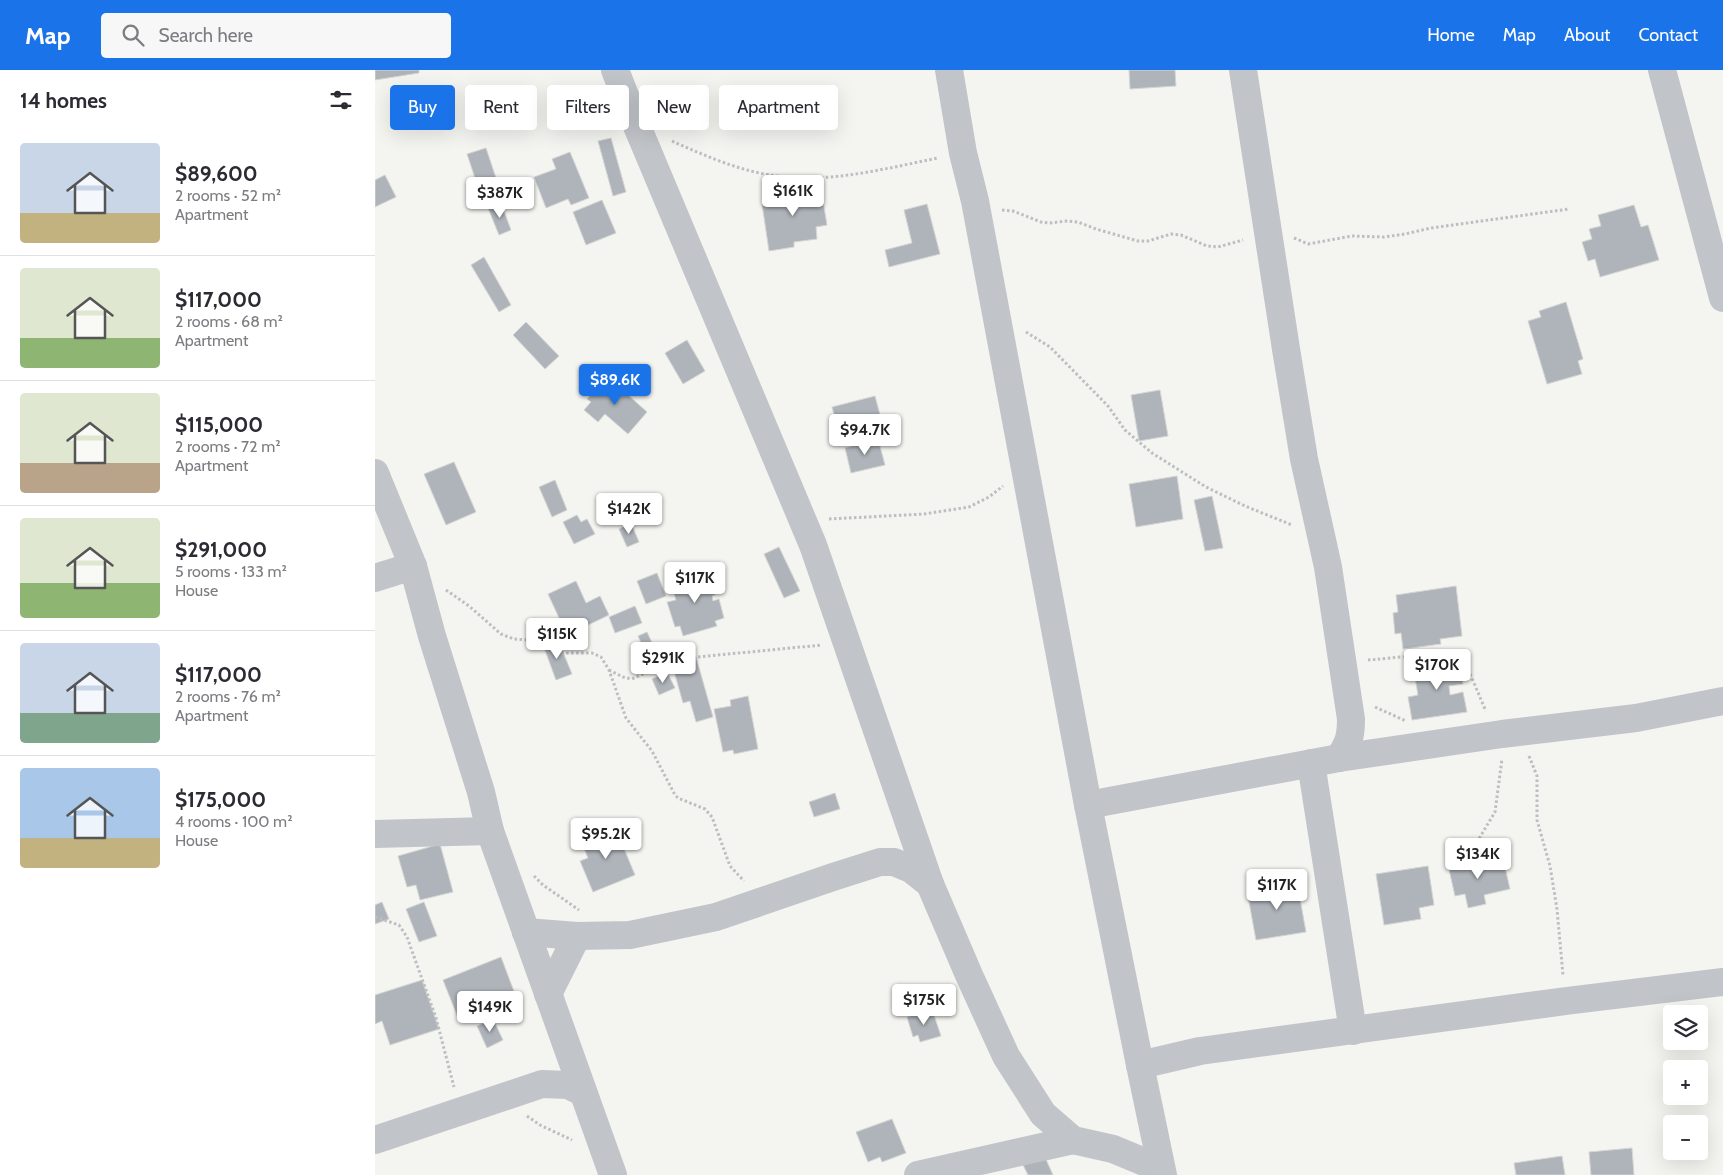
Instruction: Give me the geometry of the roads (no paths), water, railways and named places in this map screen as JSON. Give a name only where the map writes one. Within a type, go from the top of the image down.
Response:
[{"type":"street","points":[[615,70],[813,545],[930,884],[1006,1056],[1043,1114],[1073,1140]]},
{"type":"street","points":[[949,70],[963,153],[975,201],[1088,805],[1162,1172]]},
{"type":"street","points":[[1243,70],[1304,459],[1328,567],[1351,719],[1351,735],[1347,746],[1339,758]]},
{"type":"street","points":[[1662,70],[1723,298]]},
{"type":"street","points":[[375,473],[413,566],[432,636],[481,792],[490,832],[609,1164]]},
{"type":"street","points":[[375,578],[413,566]]},
{"type":"street","points":[[1088,805],[1339,758],[1504,734],[1636,718],[1723,702]]},
{"type":"street","points":[[1311,763],[1353,1031]]},
{"type":"street","points":[[375,834],[490,832]]},
{"type":"street","points":[[527,932],[580,925],[630,935],[716,917],[881,862],[894,862],[911,869],[930,884]]},
{"type":"street","points":[[548,994],[580,925]]},
{"type":"street","points":[[1139,1065],[1201,1052],[1566,1001],[1723,982]]},
{"type":"street","points":[[542,1084],[556,1070],[568,1050]]},
{"type":"street","points":[[375,1140],[542,1084],[568,1085],[582,1092]]},
{"type":"street","points":[[918,1175],[1073,1140],[1113,1149],[1162,1172]]}]
